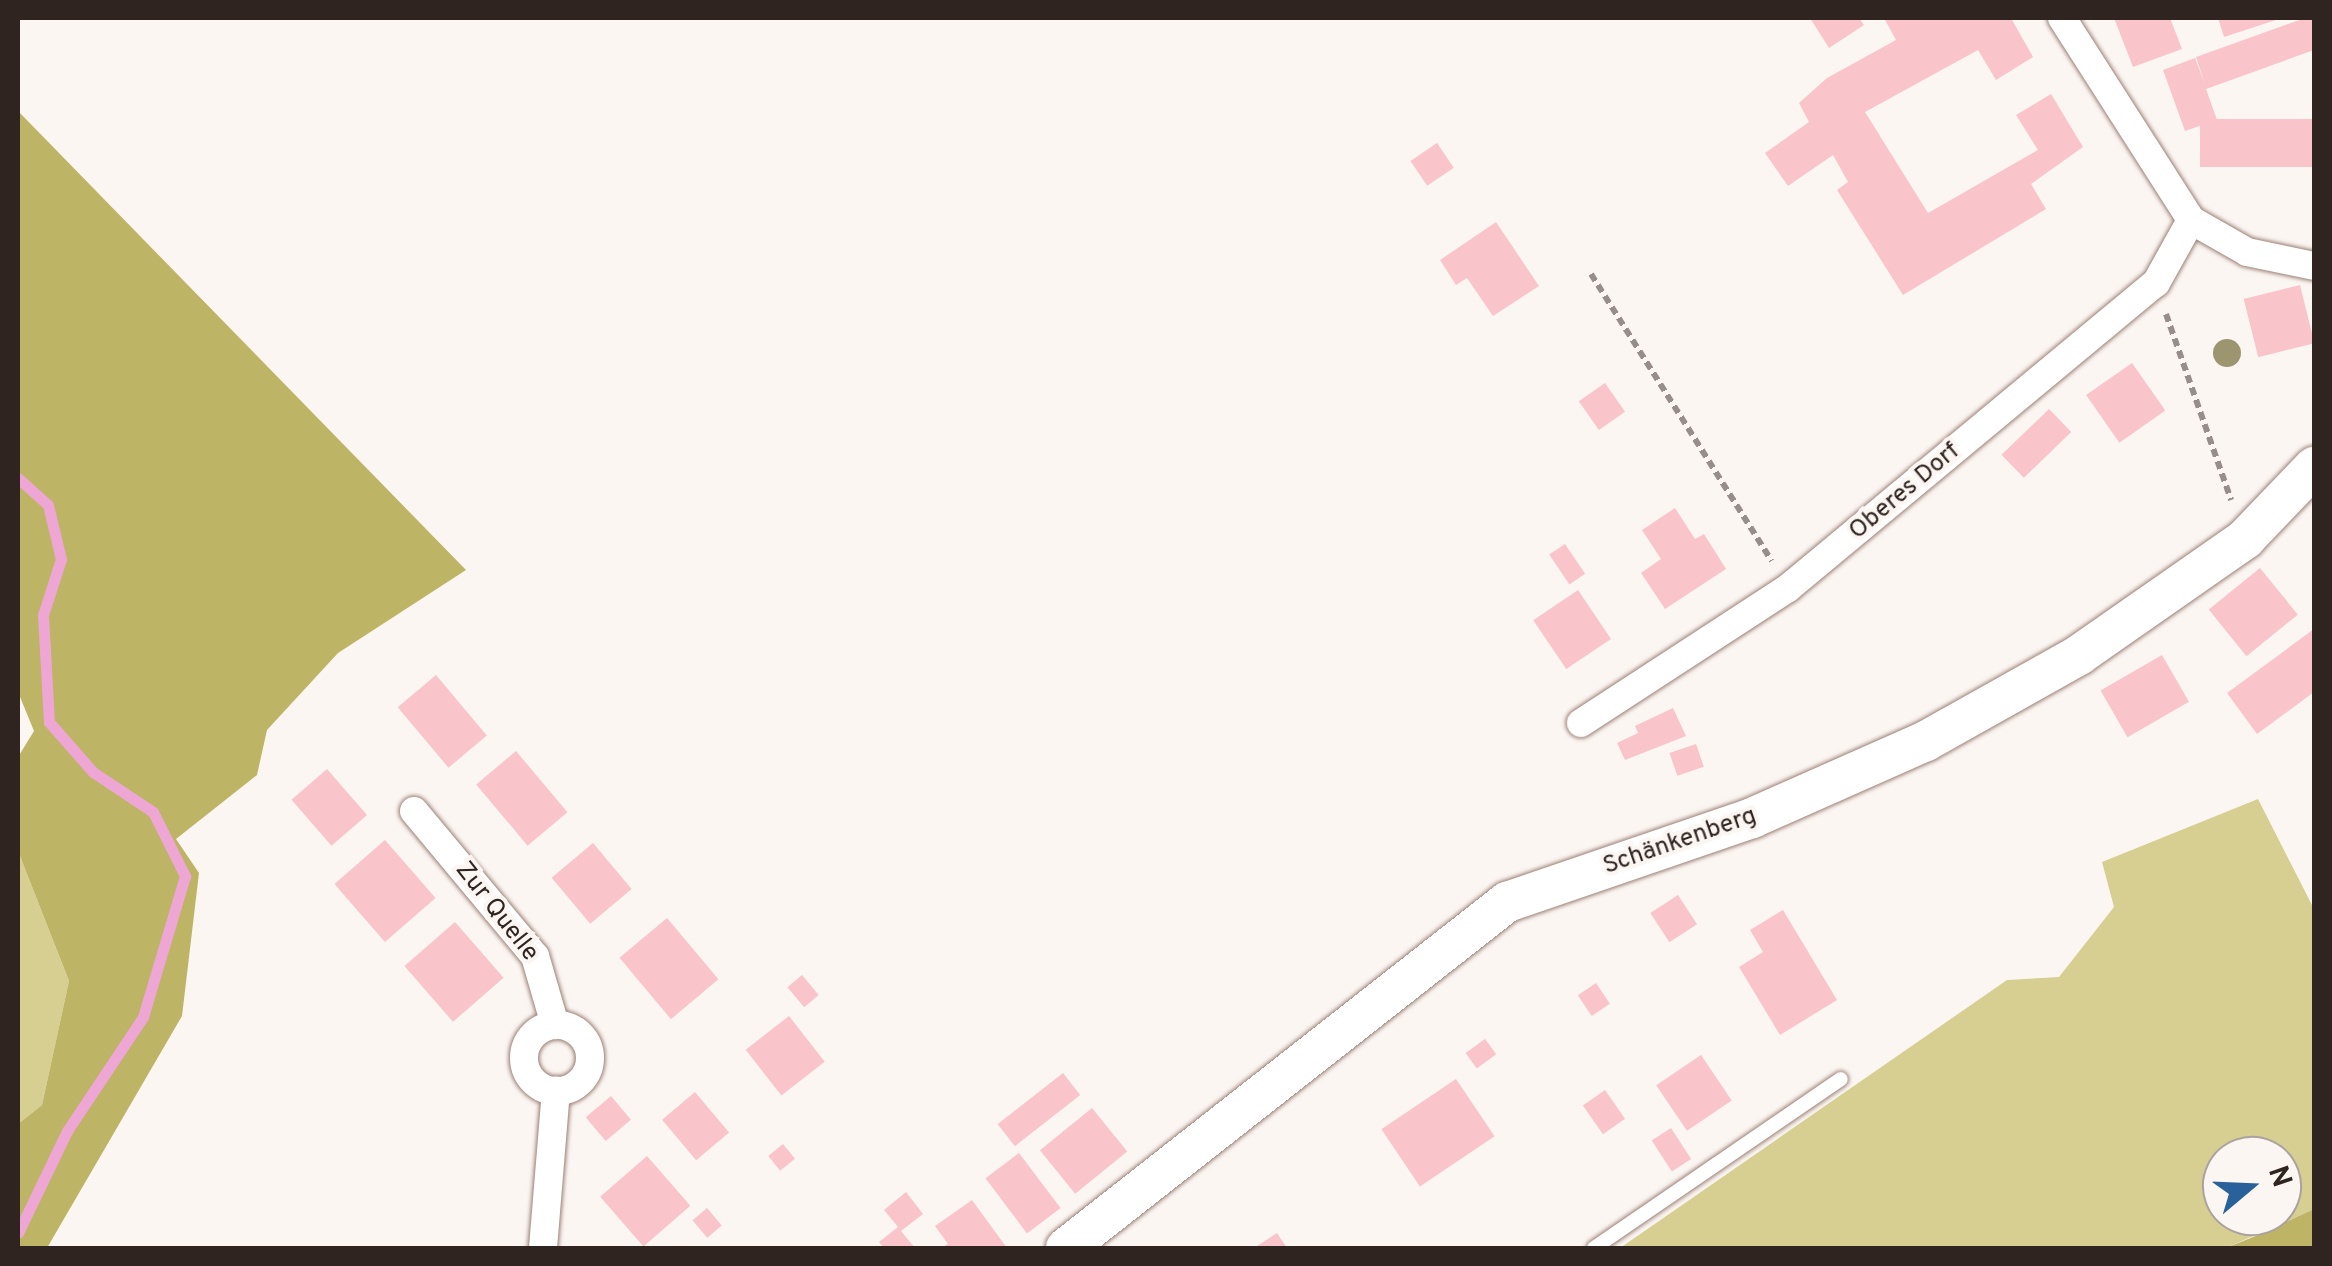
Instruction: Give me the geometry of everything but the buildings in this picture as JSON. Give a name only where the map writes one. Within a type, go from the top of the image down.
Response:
[{"type":"street","points":[[2062,18],[2192,220],[2247,252],[2314,266]]},
{"type":"street","name":"Oberes Dorf","points":[[1581,723],[1788,588],[2156,284],[2192,220]]},
{"type":"street","name":"Schänkenberg","points":[[1066,1248],[1507,902],[1752,818],[1926,741],[2079,655],[2245,539],[2314,467]]},
{"type":"street","name":"Zur Quelle","points":[[414,811],[535,956],[555,1026]]},
{"type":"street","points":[[555,1026],[583,1038],[590,1058],[576,1085],[556,1091],[535,1084],[524,1064],[524,1053],[534,1034],[555,1026]]},
{"type":"street","points":[[544,1248],[556,1091]]},
{"type":"lane","points":[[1594,1248],[1841,1079]]},
{"type":"path","points":[[1591,274],[1788,588]]},
{"type":"path","points":[[2156,284],[2245,539]]},
{"type":"shaded area","points":[[18,111],[466,570],[338,653],[267,730],[257,775],[176,839],[199,873],[182,1016],[47,1248],[18,1248],[18,1124],[42,1105],[69,981],[18,851],[18,757],[34,731],[18,692]]},
{"type":"shaded area","points":[[2258,799],[2314,909],[2314,1209],[2302,1214],[2302,1136],[2202,1136],[2202,1236],[2253,1236],[2226,1248],[1620,1248],[2007,980],[2059,977],[2114,907],[2102,862]]},
{"type":"shaded area","points":[[18,851],[69,981],[42,1105],[18,1124]]},
{"type":"shaded area","points":[[2314,1209],[2314,1248],[2226,1248],[2255,1236],[2302,1236],[2302,1215]]},
{"type":"waterway","points":[[18,478],[48,505],[61,559],[43,615],[49,722],[93,772],[153,812],[185,876],[143,1017],[67,1131],[18,1233]]}]
